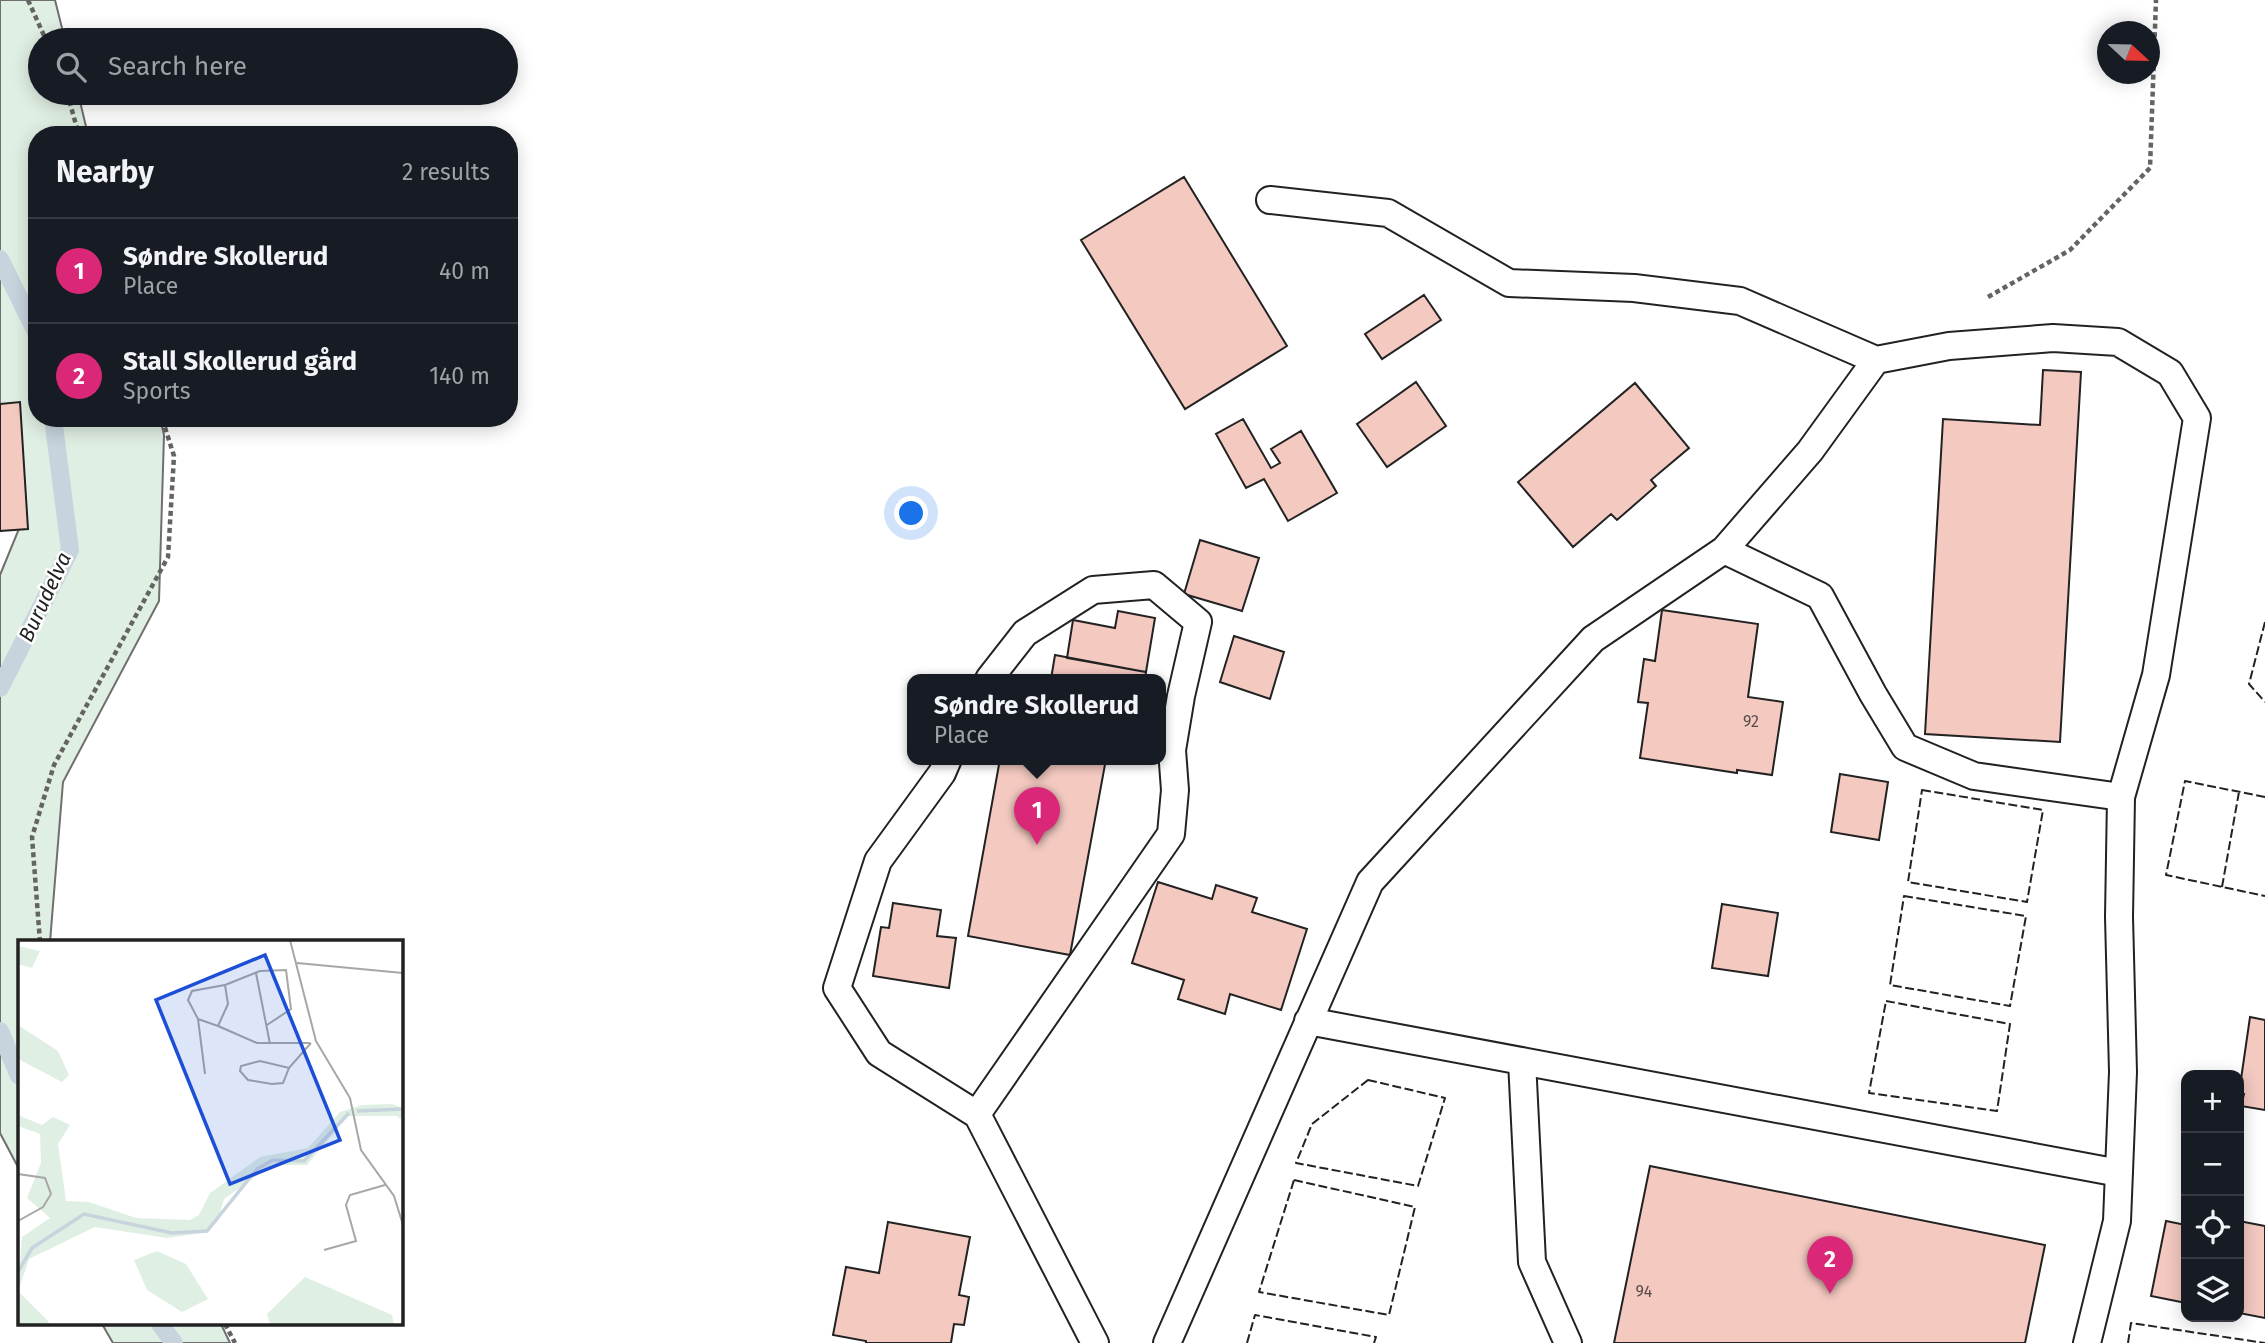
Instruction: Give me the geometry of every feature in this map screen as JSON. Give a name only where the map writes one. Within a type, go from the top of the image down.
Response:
[{"type":"lane","points":[[1270,200],[1388,213],[1509,283],[1633,288],[1741,301],[1876,360],[1962,345],[2053,338],[2118,342],[2170,373],[2197,418],[2156,675],[2120,797],[2119,917],[2123,1072],[2117,1221],[2087,1343]]},
{"type":"lane","points":[[1167,1343],[1370,883],[1593,639],[1724,550],[1810,451],[1876,360]]},
{"type":"lane","points":[[1724,550],[1820,596],[1905,747],[1975,776],[2120,797]]},
{"type":"lane","points":[[993,674],[1025,633],[1093,590],[1154,585],[1198,622],[1172,750],[1175,790],[1171,834],[977,1114],[1095,1343]]},
{"type":"lane","points":[[945,765],[878,861],[837,988],[879,1053],[976,1114]]},
{"type":"lane","points":[[1308,1021],[2119,1173]]},
{"type":"lane","points":[[1522,1061],[1532,1262],[1568,1343]]},
{"type":"path","points":[[28,0],[41,28]]},
{"type":"path","points":[[1985,299],[2070,250],[2150,168],[2157,0]]},
{"type":"path","points":[[70,105],[76,126]]},
{"type":"path","points":[[40,940],[32,837],[54,765],[168,557],[174,456],[165,427]]},
{"type":"path","points":[[226,1326],[235,1343]]},
{"type":"green space","points":[[0,0],[55,0],[62,28],[28,28],[28,105],[81,105],[86,126],[28,126],[28,427],[162,427],[159,601],[63,782],[50,940],[18,940],[18,1167],[0,1133],[0,575],[21,524],[0,435]]},
{"type":"green space","points":[[103,1326],[222,1326],[230,1343],[113,1343]]},
{"type":"building","points":[[1184,177],[1287,346],[1185,409],[1081,240]]},
{"type":"building","points":[[1424,295],[1441,320],[1382,359],[1365,334]]},
{"type":"building","points":[[2043,370],[2081,372],[2060,742],[1925,734],[1943,419],[2040,425]]},
{"type":"building","points":[[1416,382],[1446,426],[1387,467],[1357,424]]},
{"type":"building","points":[[1635,383],[1689,448],[1651,480],[1656,486],[1617,520],[1611,514],[1573,547],[1518,482]]},
{"type":"building","points":[[20,402],[28,529],[0,531],[0,404]]},
{"type":"building","points":[[1243,419],[1271,468],[1280,463],[1271,449],[1301,431],[1337,493],[1288,521],[1264,479],[1246,488],[1216,434]]},
{"type":"building","points":[[1200,540],[1259,558],[1242,611],[1184,594]]},
{"type":"building","points":[[1662,610],[1758,624],[1748,697],[1783,702],[1772,775],[1737,770],[1737,773],[1640,758],[1648,703],[1638,702],[1644,659],[1655,661]]},
{"type":"building","points":[[1118,611],[1155,618],[1146,672],[1067,658],[1073,620],[1115,628]]},
{"type":"building","points":[[1234,636],[1284,652],[1270,699],[1220,682]]},
{"type":"building","points":[[1055,655],[1146,672],[1146,674],[1052,674]]},
{"type":"building","points":[[999,765],[1105,765],[1070,955],[968,936]]},
{"type":"building","points":[[1840,774],[1888,782],[1879,840],[1831,832]]},
{"type":"building","points":[[1158,882],[1212,899],[1216,885],[1257,898],[1252,912],[1307,929],[1281,1010],[1230,994],[1225,1014],[1178,999],[1184,980],[1132,963]]},
{"type":"building","points":[[893,903],[941,910],[937,936],[956,938],[949,988],[873,976],[881,927],[889,928]]},
{"type":"building","points":[[1722,904],[1778,913],[1768,976],[1712,968]]},
{"type":"building","points":[[2250,1017],[2265,1020],[2265,1110],[2244,1106],[2242,1070]]},
{"type":"building","points":[[1650,1166],[2045,1245],[2025,1343],[1614,1343]]},
{"type":"building","points":[[2166,1221],[2181,1224],[2181,1302],[2151,1296]]},
{"type":"building","points":[[888,1222],[970,1237],[959,1295],[969,1297],[964,1325],[954,1324],[951,1343],[866,1343],[833,1335],[846,1267],[879,1273]]},
{"type":"building","points":[[2244,1222],[2265,1226],[2265,1318],[2244,1314]]},
{"type":"waterway","name":"Burudelva","points":[[0,259],[28,316]]},
{"type":"waterway","name":"Burudelva","points":[[0,688],[70,550],[54,427]]},
{"type":"waterway","name":"Burudelva","points":[[0,1031],[18,1074]]},
{"type":"waterway","name":"Burudelva","points":[[161,1326],[174,1343]]},
{"type":"fence","points":[[2265,622],[2249,684],[2265,702]]},
{"type":"fence","points":[[2265,797],[2185,781],[2166,875],[2265,896]]},
{"type":"fence","points":[[1922,790],[2043,810],[2027,902],[1908,882],[1922,790]]},
{"type":"fence","points":[[2222,887],[2239,792]]},
{"type":"fence","points":[[1904,896],[2026,916],[2010,1006],[1890,985],[1904,896]]},
{"type":"fence","points":[[1886,1001],[2010,1024],[1997,1111],[1869,1093],[1886,1001]]},
{"type":"fence","points":[[1368,1080],[1445,1098],[1418,1186],[1296,1163],[1312,1124],[1368,1080]]},
{"type":"fence","points":[[1294,1180],[1415,1207],[1389,1315],[1259,1292],[1294,1180]]},
{"type":"fence","points":[[1247,1343],[1255,1315],[1376,1337],[1374,1343]]},
{"type":"fence","points":[[2128,1343],[2131,1323],[2265,1343]]},
{"type":"place","name":"Søndre Skollerud","points":[[1037,845]]},
{"type":"place","name":"Stall Skollerud gård","points":[[1830,1294]]}]
